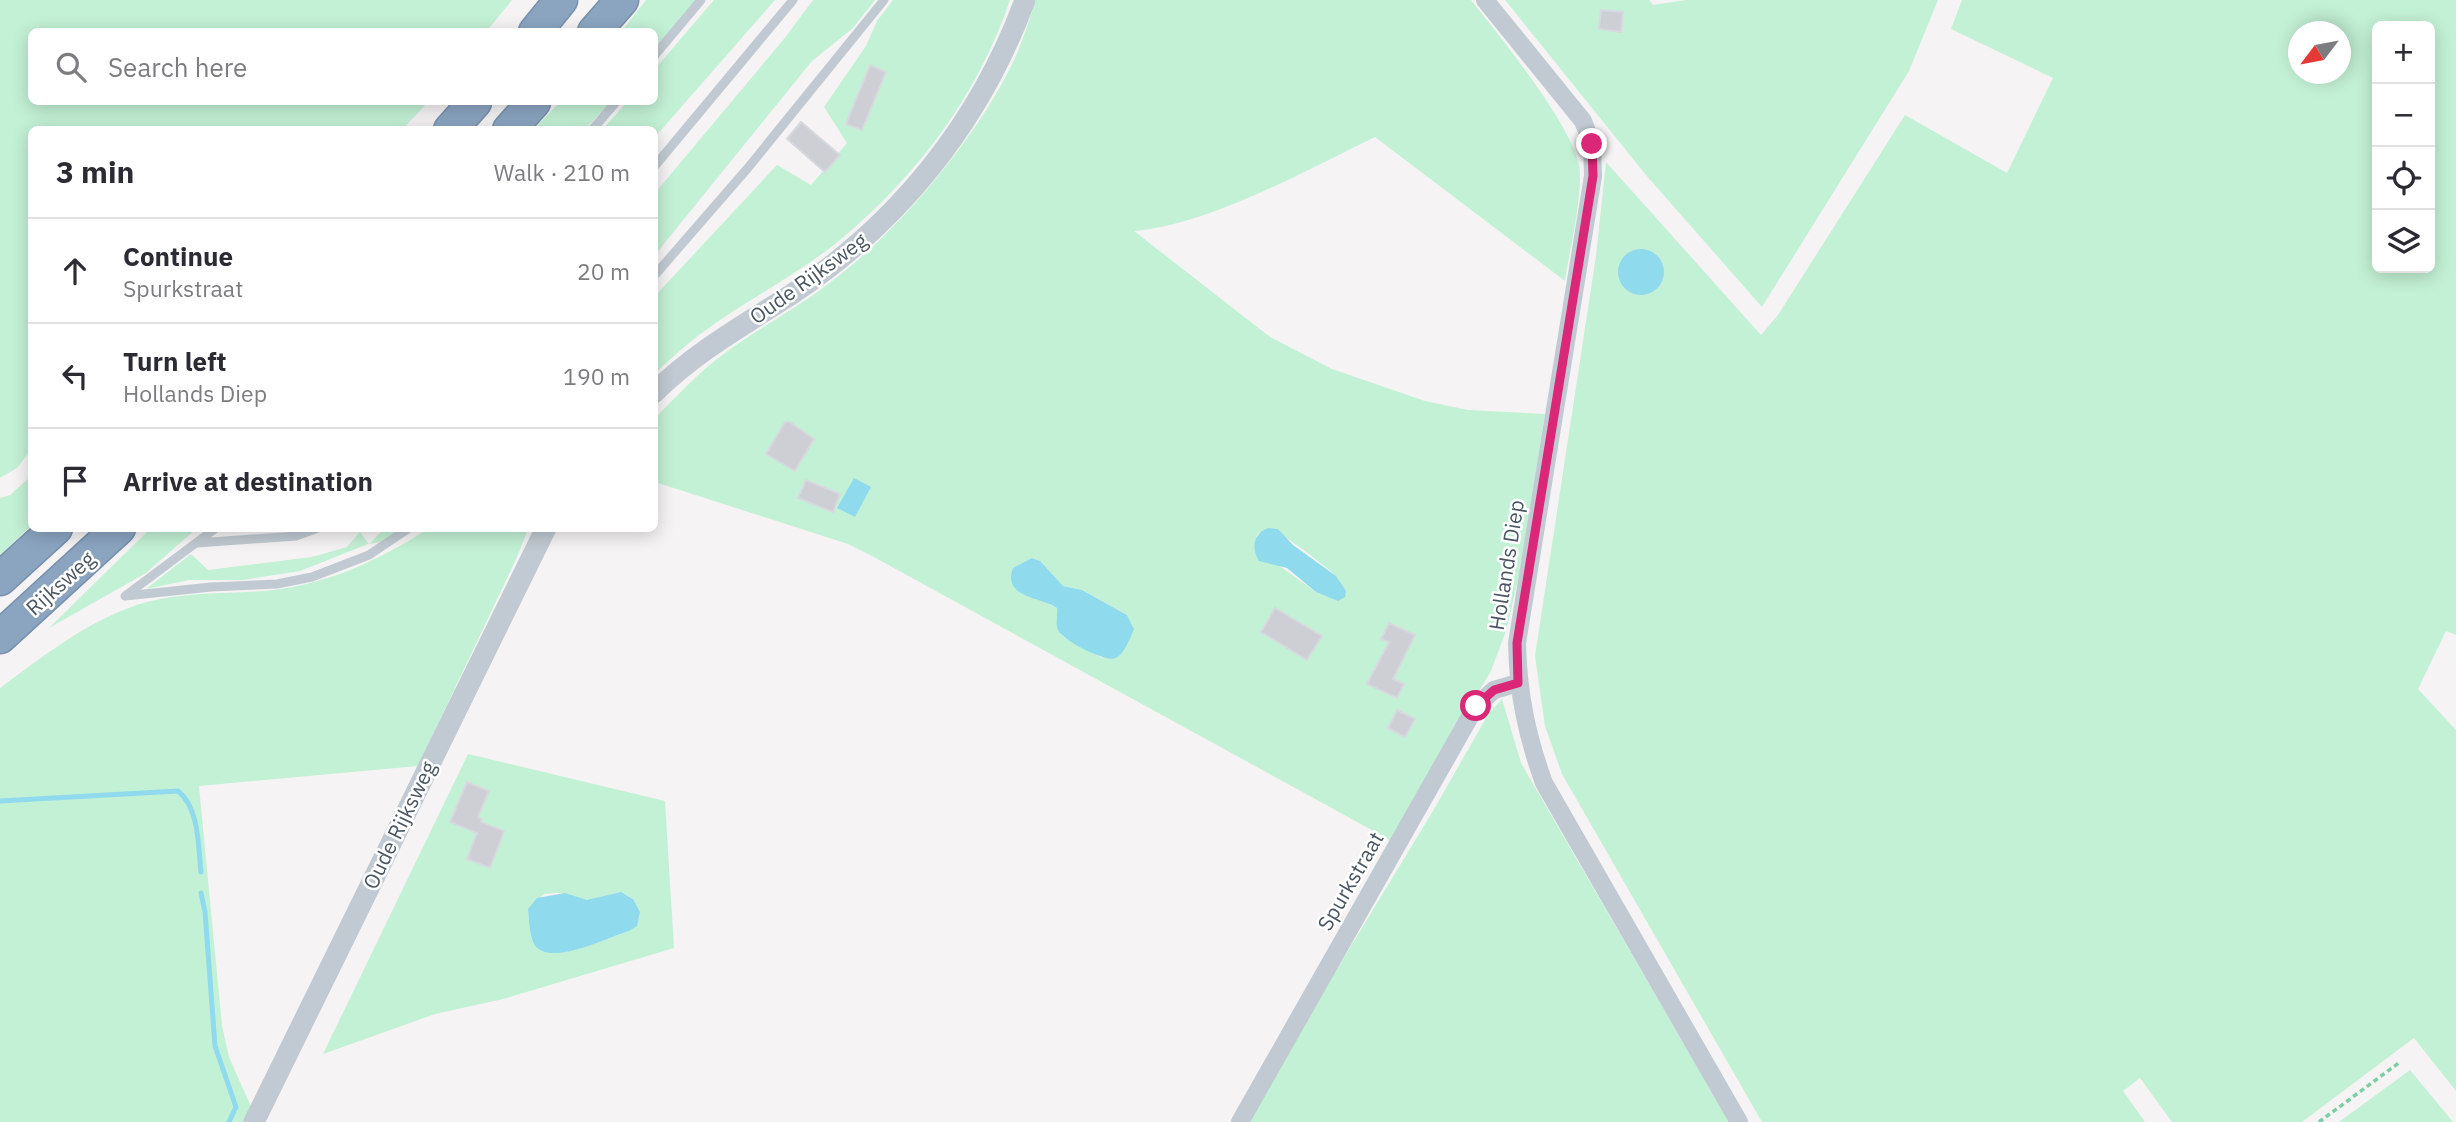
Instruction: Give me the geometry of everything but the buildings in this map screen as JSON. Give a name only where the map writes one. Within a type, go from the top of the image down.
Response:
[{"type":"highway","points":[[538,28],[561,0]]},
{"type":"highway","points":[[598,28],[622,0]]},
{"type":"highway","points":[[454,126],[472,105]]},
{"type":"highway","points":[[513,126],[531,105]]},
{"type":"highway","name":"Rijksweg","points":[[0,579],[52,532]]},
{"type":"highway","name":"Rijksweg","points":[[0,637],[115,532]]},
{"type":"street","name":"Oude Rijksweg","points":[[658,390],[714,342],[793,293],[850,252],[890,216],[931,169],[972,111],[999,61],[1025,0]]},
{"type":"street","name":"Hollands Diep","points":[[1485,0],[1583,121],[1592,144],[1593,176],[1517,643],[1518,683],[1528,739],[1544,783],[1739,1122]]},
{"type":"street","name":"Oude Rijksweg","points":[[254,1122],[544,532]]},
{"type":"street","name":"Spurkstraat","points":[[1240,1122],[1476,706],[1494,690],[1518,683]]},
{"type":"lane","points":[[658,51],[701,0]]},
{"type":"lane","points":[[658,162],[793,0]]},
{"type":"lane","points":[[658,271],[747,169],[884,0]]},
{"type":"lane","points":[[595,126],[613,105]]},
{"type":"lane","points":[[211,532],[125,596],[211,587],[277,584],[312,577],[369,555],[403,532]]},
{"type":"lane","points":[[197,543],[296,536],[307,532]]},
{"type":"path","points":[[2319,1122],[2400,1062]]},
{"type":"green space","points":[[0,0],[512,0],[489,28],[28,28],[28,105],[425,105],[406,126],[28,126],[28,454],[17,468],[0,478]]},
{"type":"green space","points":[[646,0],[696,0],[658,48],[658,28],[624,28]]},
{"type":"green space","points":[[714,0],[775,0],[658,134],[658,126],[606,126],[624,105],[658,105],[658,65]]},
{"type":"green space","points":[[813,0],[875,0],[853,28],[812,61],[658,251],[658,189],[784,39]]},
{"type":"green space","points":[[893,0],[1010,0],[981,69],[962,101],[942,132],[895,189],[840,240],[716,323],[658,370],[658,293],[777,165],[811,185],[847,143],[824,107],[866,46],[877,21]]},
{"type":"green space","points":[[1036,0],[1471,0],[1549,104],[1573,148],[1580,177],[1565,281],[1375,137],[1288,180],[1225,207],[1163,227],[1134,231],[1270,337],[1332,369],[1425,401],[1468,410],[1545,414],[1522,563],[1506,631],[1491,671],[1390,840],[848,544],[658,483],[658,415],[721,356],[836,278],[912,207],[981,119],[1017,53]],"holes":[[[1268,528],[1312,557],[1336,576],[1316,592],[1281,567],[1255,542],[1257,535]],[[1035,558],[1063,586],[1082,590],[1127,615],[1134,629],[1102,658],[1065,638],[1061,635],[1057,608],[1047,603]]]},
{"type":"green space","points":[[1505,0],[1649,0],[1653,5],[1686,0],[1938,0],[1909,71],[1762,307],[1646,175]]},
{"type":"green space","points":[[1962,0],[2456,0],[2456,635],[2446,631],[2418,689],[2456,730],[2456,1091],[2414,1038],[2302,1122],[2172,1122],[2140,1078],[2123,1091],[2145,1122],[1762,1122],[1562,774],[1545,726],[1535,656],[1596,256],[1606,162],[1761,335],[1778,315],[1905,115],[2007,173],[2053,78],[1951,29]]},
{"type":"green space","points":[[557,105],[608,105],[588,126],[537,126]]},
{"type":"green space","points":[[28,479],[28,529],[0,555],[0,498],[10,495]]},
{"type":"green space","points":[[147,532],[193,532],[146,573],[49,628]]},
{"type":"green space","points":[[360,532],[369,544],[300,571],[243,580],[189,580],[146,589],[191,554],[208,570],[312,557],[347,547]]},
{"type":"green space","points":[[381,532],[399,532],[389,541],[369,544]]},
{"type":"green space","points":[[423,532],[527,532],[418,766],[199,786],[222,1026],[229,1057],[252,1109],[246,1122],[0,1122],[0,688],[88,627],[147,602],[176,596],[287,588],[350,570]]},
{"type":"green space","points":[[1502,699],[1521,763],[1729,1122],[1244,1122],[1433,811],[1489,713]]},
{"type":"green space","points":[[468,754],[665,801],[674,948],[503,999],[435,1014],[323,1054]],"holes":[[[560,893],[590,900],[617,894],[627,895],[633,899],[629,931],[578,949],[550,953],[540,950],[533,942],[528,909],[544,894]]]},
{"type":"green space","points":[[2410,1070],[2453,1122],[2339,1122]]},
{"type":"water","points":[[1641,249],[1657,256],[1664,272],[1657,288],[1641,295],[1625,288],[1618,272],[1625,256]]},
{"type":"water","points":[[854,478],[871,487],[855,517],[837,508]]},
{"type":"water","points":[[1268,528],[1278,529],[1293,545],[1336,576],[1346,591],[1345,597],[1338,601],[1316,592],[1287,568],[1259,561],[1255,551],[1256,538]]},
{"type":"water","points":[[1032,558],[1040,561],[1063,586],[1082,590],[1127,615],[1134,629],[1119,656],[1111,659],[1103,657],[1075,645],[1058,630],[1057,608],[1018,591],[1011,578],[1013,568]]},
{"type":"water","points":[[621,892],[633,899],[640,912],[637,926],[629,931],[563,952],[550,953],[540,950],[533,942],[528,909],[537,898],[565,893],[587,900]]},
{"type":"waterway","points":[[0,801],[178,791],[194,818],[201,872]]},
{"type":"waterway","points":[[201,893],[205,912],[215,1046],[236,1107],[229,1122]]},
{"type":"route","points":[[1476,706],[1494,690],[1518,683],[1517,643],[1593,176],[1592,144]]}]
